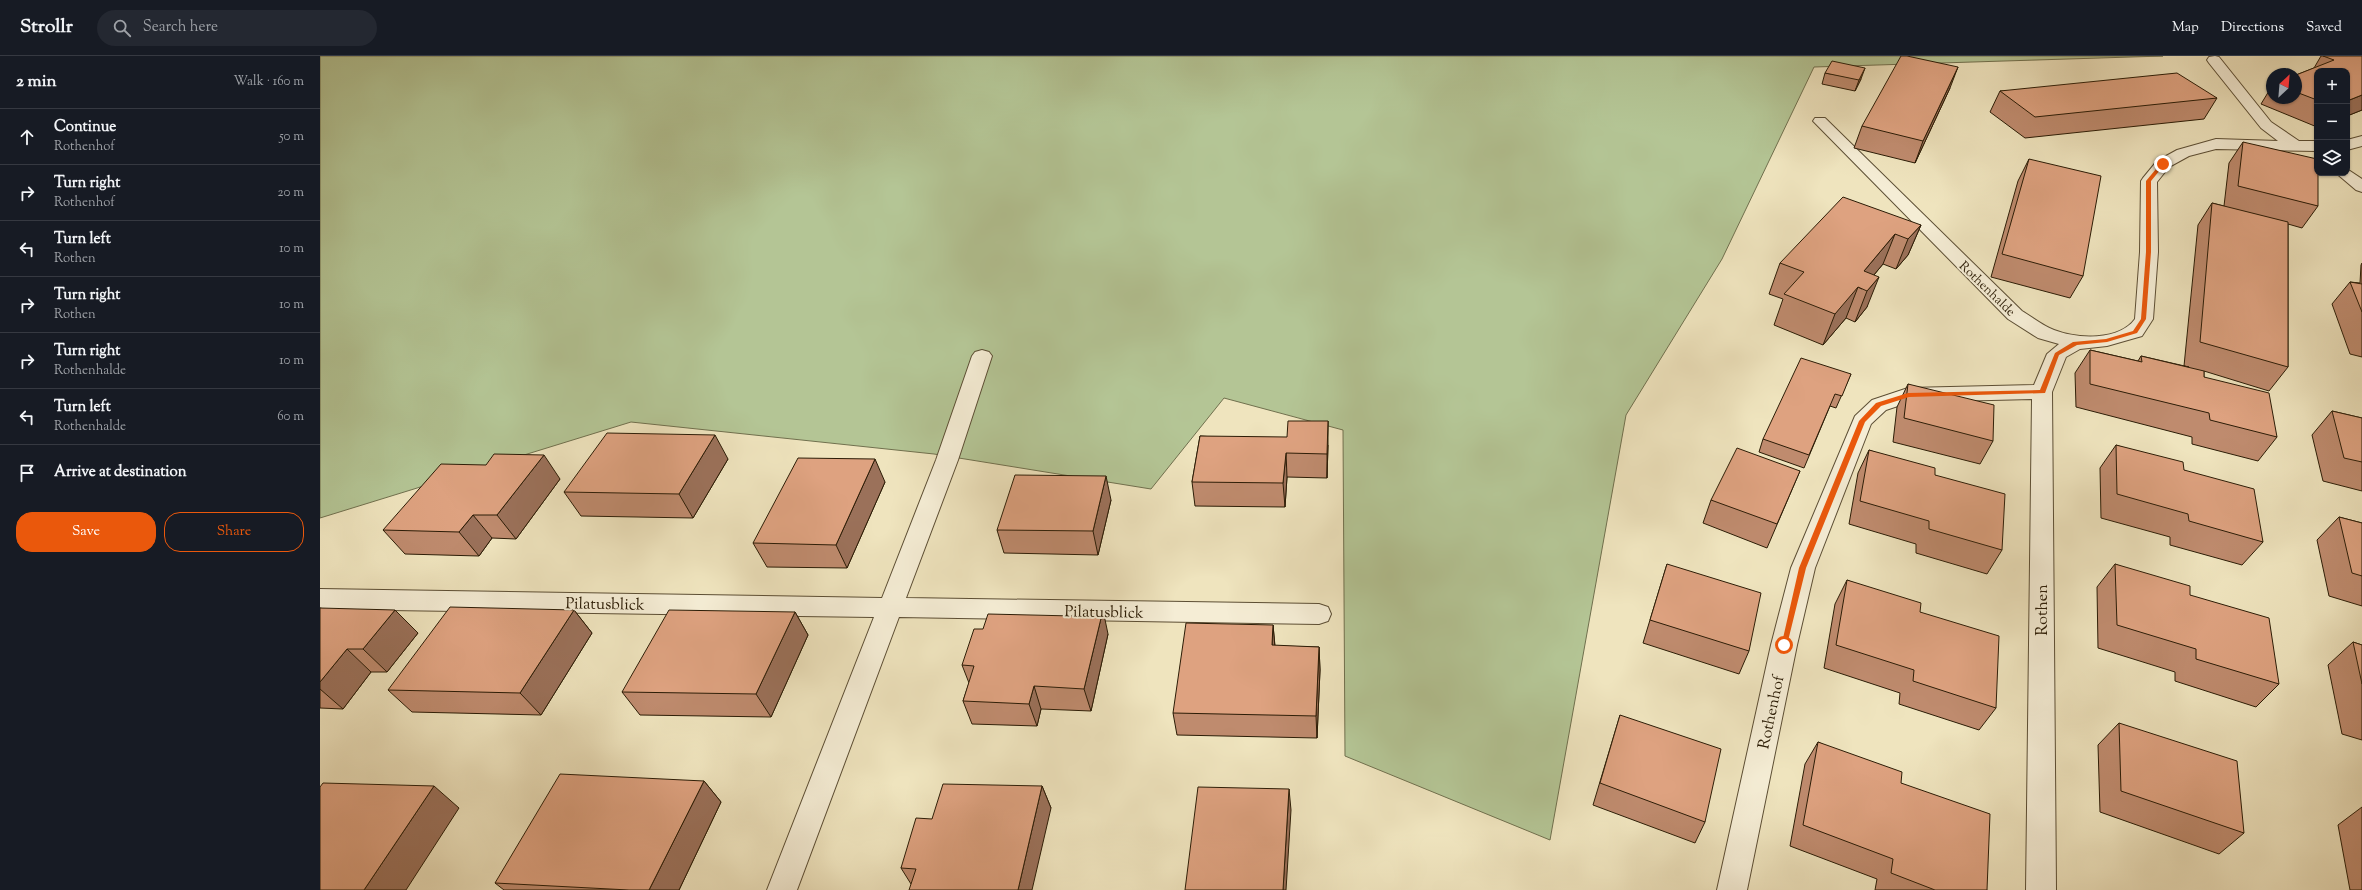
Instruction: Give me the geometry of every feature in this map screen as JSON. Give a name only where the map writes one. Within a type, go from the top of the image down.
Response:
[{"type":"street","points":[[2214,60],[2266,124],[2294,145],[2314,155]]},
{"type":"street","name":"Rothenhalde","points":[[1820,121],[2015,315],[2045,334],[2075,343],[2107,340],[2135,332],[2144,319],[2149,252],[2149,181],[2163,164],[2183,153],[2216,144],[2314,146]]},
{"type":"street","points":[[2350,144],[2362,141]]},
{"type":"street","points":[[2348,176],[2362,187]]},
{"type":"street","name":"Rothen","points":[[2041,890],[2042,392],[2057,354],[2075,343]]},
{"type":"street","points":[[782,890],[946,460],[982,356]]},
{"type":"street","name":"Rothenhof","points":[[1732,890],[1784,645],[1803,568],[1862,421],[1879,405],[1908,395],[2042,392]]},
{"type":"street","name":"Pilatusblick","points":[[320,599],[1319,614]]},
{"type":"green space","points":[[320,56],[2163,56],[1814,67],[1722,259],[1626,415],[1550,840],[1345,756],[1343,430],[1224,398],[1151,489],[934,454],[631,422],[320,518]]},
{"type":"building","points":[[1901,56],[1958,67],[1923,141],[1862,126]]},
{"type":"building","points":[[2323,56],[2362,56],[2362,95],[2350,100],[2350,68],[2314,68],[2314,99],[2302,94],[2302,73],[2334,60]]},
{"type":"building","points":[[1832,61],[1865,68],[1859,80],[1825,73]]},
{"type":"building","points":[[2177,73],[2217,98],[2035,117],[2000,91]]},
{"type":"building","points":[[2243,142],[2314,158],[2314,176],[2318,176],[2318,206],[2238,186]]},
{"type":"building","points":[[2029,159],[2101,176],[2083,276],[2002,254]]},
{"type":"building","points":[[1843,197],[1921,225],[1908,239],[1895,234],[1864,271],[1879,277],[1867,291],[1858,287],[1835,314],[1784,294],[1804,272],[1780,263]]},
{"type":"building","points":[[2212,203],[2288,222],[2288,367],[2200,342]]},
{"type":"building","points":[[2350,282],[2362,284],[2362,312]]},
{"type":"building","points":[[2090,350],[2142,362],[2141,356],[2204,371],[2204,377],[2269,393],[2277,437],[2210,420],[2209,413],[2090,384]]},
{"type":"building","points":[[1801,358],[1851,374],[1842,396],[1835,394],[1809,455],[1763,439]]},
{"type":"building","points":[[1908,384],[1994,405],[1993,441],[1904,418]]},
{"type":"building","points":[[2332,411],[2362,418],[2362,462],[2344,458]]},
{"type":"building","points":[[1288,421],[1328,421],[1327,454],[1286,453],[1283,483],[1192,482],[1200,436],[1287,437]]},
{"type":"building","points":[[607,433],[715,435],[679,494],[564,492]]},
{"type":"building","points":[[2116,445],[2183,462],[2184,470],[2254,489],[2263,542],[2189,521],[2188,514],[2117,494]]},
{"type":"building","points":[[1737,448],[1800,471],[1777,524],[1711,500]]},
{"type":"building","points":[[1869,450],[1935,468],[1935,475],[2005,494],[2002,550],[1929,529],[1929,521],[1860,501]]},
{"type":"building","points":[[494,454],[544,455],[497,515],[473,515],[459,532],[383,530],[441,464],[486,465]]},
{"type":"building","points":[[798,458],[875,459],[836,545],[753,543]]},
{"type":"building","points":[[1015,475],[1106,476],[1093,531],[997,530]]},
{"type":"building","points":[[2339,517],[2362,523],[2362,576],[2352,573]]},
{"type":"building","points":[[1667,564],[1761,593],[1749,651],[1650,620]]},
{"type":"building","points":[[2115,564],[2190,586],[2190,595],[2269,618],[2279,684],[2196,659],[2196,649],[2117,625]]},
{"type":"building","points":[[1847,580],[1921,603],[1920,612],[1999,636],[1996,708],[1913,681],[1914,670],[1836,645]]},
{"type":"building","points":[[450,607],[574,610],[520,693],[388,690]]},
{"type":"building","points":[[320,608],[395,610],[363,649],[347,649],[320,682]]},
{"type":"building","points":[[1075,609],[1103,610],[1084,689],[1034,686],[1029,704],[963,701],[974,666],[962,665],[974,629],[983,629],[988,614],[1073,616]]},
{"type":"building","points":[[669,610],[795,612],[756,694],[622,692]]},
{"type":"building","points":[[1186,623],[1273,625],[1272,645],[1319,647],[1316,716],[1173,713]]},
{"type":"building","points":[[2353,642],[2362,645],[2362,684]]},
{"type":"building","points":[[1620,715],[1721,749],[1705,822],[1600,783]]},
{"type":"building","points":[[2119,723],[2237,761],[2244,833],[2121,791]]},
{"type":"building","points":[[1818,742],[1902,772],[1901,783],[1990,814],[1987,890],[1935,890],[1891,873],[1893,859],[1803,825]]},
{"type":"building","points":[[560,774],[704,781],[649,890],[495,883]]},
{"type":"building","points":[[323,783],[434,786],[364,890],[320,890],[320,787]]},
{"type":"building","points":[[943,784],[1042,786],[1018,890],[909,890],[916,869],[901,868],[916,818],[932,819]]},
{"type":"building","points":[[1198,787],[1289,789],[1283,890],[1185,890]]},
{"type":"route","points":[[1784,645],[1803,568],[1862,421],[1879,405],[1908,395],[2042,392],[2057,354],[2075,343],[2107,340],[2135,332],[2144,319],[2149,252],[2149,181],[2163,164]]}]
